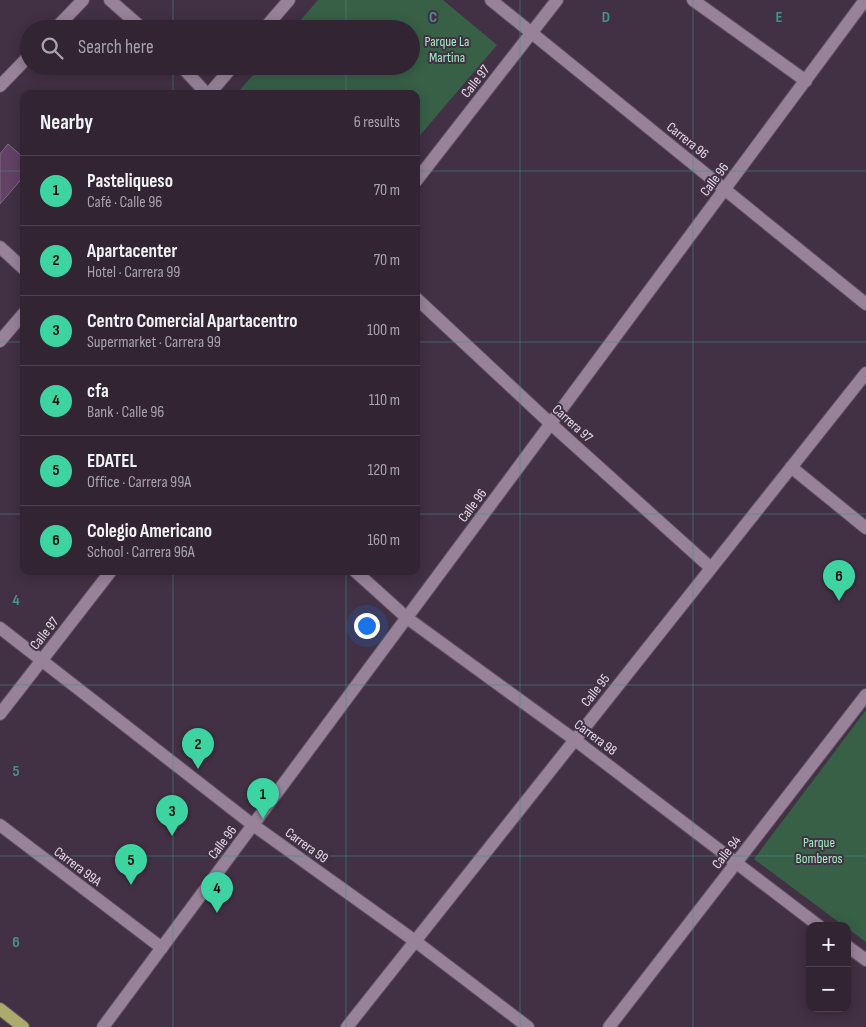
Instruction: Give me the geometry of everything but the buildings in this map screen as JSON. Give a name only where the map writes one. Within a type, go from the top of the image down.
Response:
[{"type":"main road","points":[[0,1009],[24,1027]]},
{"type":"street","points":[[64,20],[83,0]]},
{"type":"street","points":[[110,0],[133,20]]},
{"type":"street","points":[[272,20],[289,0]]},
{"type":"street","name":"Carrera 96","points":[[491,0],[866,304]]},
{"type":"street","name":"Calle 97","points":[[420,176],[557,0]]},
{"type":"street","points":[[693,0],[806,80]]},
{"type":"street","name":"Calle 96","points":[[103,1027],[865,0]]},
{"type":"street","points":[[0,86],[20,65]]},
{"type":"street","points":[[190,75],[204,90]]},
{"type":"street","points":[[212,90],[225,75]]},
{"type":"street","points":[[0,247],[20,265]]},
{"type":"street","name":"Carrera 97","points":[[420,302],[551,424],[711,568]]},
{"type":"street","points":[[0,341],[20,318]]},
{"type":"street","name":"Calle 95","points":[[347,1027],[866,373]]},
{"type":"street","points":[[791,467],[866,528]]},
{"type":"street","name":"Calle 97","points":[[0,714],[108,575]]},
{"type":"street","name":"Carrera 98","points":[[359,575],[407,618],[575,740],[814,922]]},
{"type":"street","name":"Carrera 99","points":[[0,628],[253,825],[415,941],[528,1027]]},
{"type":"street","name":"Calle 94","points":[[609,1027],[866,695]]},
{"type":"street","name":"Carrera 99A","points":[[0,826],[162,948]]},
{"type":"street","points":[[851,949],[866,960]]},
{"type":"green space","name":"Parque La Martina","points":[[318,0],[443,0],[497,45],[420,135],[420,90],[240,90],[253,75],[420,75],[420,20],[301,20]]},
{"type":"green space","name":"Parque Bomberos","points":[[866,710],[866,942],[851,931],[851,922],[839,922],[754,859]]},
{"type":"place","name":"Colegio Americano","points":[[839,601]]},
{"type":"place","name":"Apartacenter","points":[[198,769]]},
{"type":"place","name":"Pasteliqueso","points":[[263,819]]},
{"type":"place","name":"Centro Comercial Apartacentro","points":[[172,836]]},
{"type":"place","name":"EDATEL","points":[[131,885]]},
{"type":"place","name":"cfa","points":[[217,913]]}]
